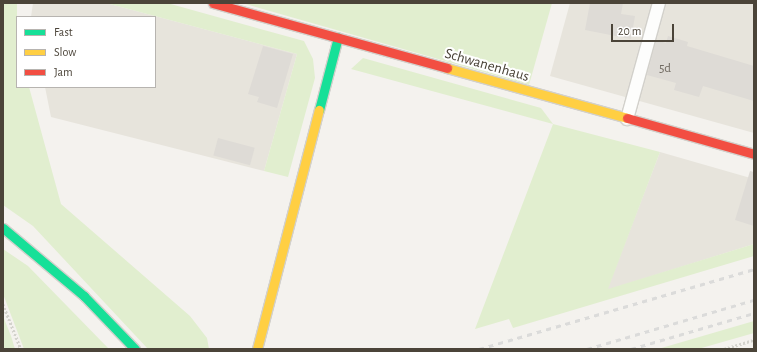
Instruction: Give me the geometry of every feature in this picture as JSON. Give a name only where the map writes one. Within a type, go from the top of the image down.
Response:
[{"type":"street","name":"Schwanenhaus","points":[[213,3],[754,154]]},
{"type":"street","points":[[257,349],[338,37]]},
{"type":"street","points":[[3,228],[84,296],[136,349]]},
{"type":"lane","points":[[627,119],[659,3]]},
{"type":"path","points":[[3,304],[21,349]]},
{"type":"path","points":[[724,349],[754,340]]},
{"type":"shaded area","points":[[33,3],[106,3],[155,16],[31,16]]},
{"type":"shaded area","points":[[570,3],[754,3],[754,133],[550,76]]},
{"type":"shaded area","points":[[156,16],[297,54],[264,171],[51,117],[45,88],[156,88]]},
{"type":"shaded area","points":[[660,152],[754,179],[754,244],[607,290]]},
{"type":"green space","points":[[3,3],[17,3],[16,88],[29,88],[61,204],[190,316],[207,338],[209,349],[148,349],[33,226],[3,205]]},
{"type":"green space","points":[[106,3],[167,3],[304,41],[313,59],[315,78],[288,177],[264,171],[297,54]]},
{"type":"green space","points":[[242,3],[552,3],[529,85]]},
{"type":"green space","points":[[363,58],[541,108],[553,124],[351,69]]},
{"type":"green space","points":[[553,124],[660,152],[608,289],[754,244],[754,256],[513,328],[509,319],[475,329]]},
{"type":"green space","points":[[3,249],[28,266],[109,349],[24,349],[3,294]]},
{"type":"green space","points":[[3,316],[11,336],[15,349],[3,349]]},
{"type":"green space","points":[[754,321],[754,333],[698,349],[658,349]]},
{"type":"building","points":[[590,3],[623,3],[621,14],[635,16],[631,39],[585,30]]},
{"type":"building","points":[[668,36],[688,42],[687,46],[754,66],[754,101],[703,86],[699,97],[674,90],[676,83],[647,75],[656,40],[666,43]]},
{"type":"building","points":[[263,46],[293,54],[277,108],[257,102],[259,97],[248,94]]},
{"type":"building","points":[[218,138],[255,148],[250,165],[213,155]]},
{"type":"building","points":[[750,171],[754,172],[754,226],[735,220]]},
{"type":"railway","points":[[479,349],[754,269]]},
{"type":"railway","points":[[587,349],[754,300]]},
{"type":"railway","points":[[631,349],[754,313]]},
{"type":"traffic: fast","points":[[319,110],[338,37]]},
{"type":"traffic: fast","points":[[3,228],[84,296],[135,349]]},
{"type":"traffic: slow","points":[[447,68],[627,118]]},
{"type":"traffic: slow","points":[[257,349],[319,110]]},
{"type":"traffic: jam","points":[[213,3],[447,68]]},
{"type":"traffic: jam","points":[[627,118],[754,154]]}]
